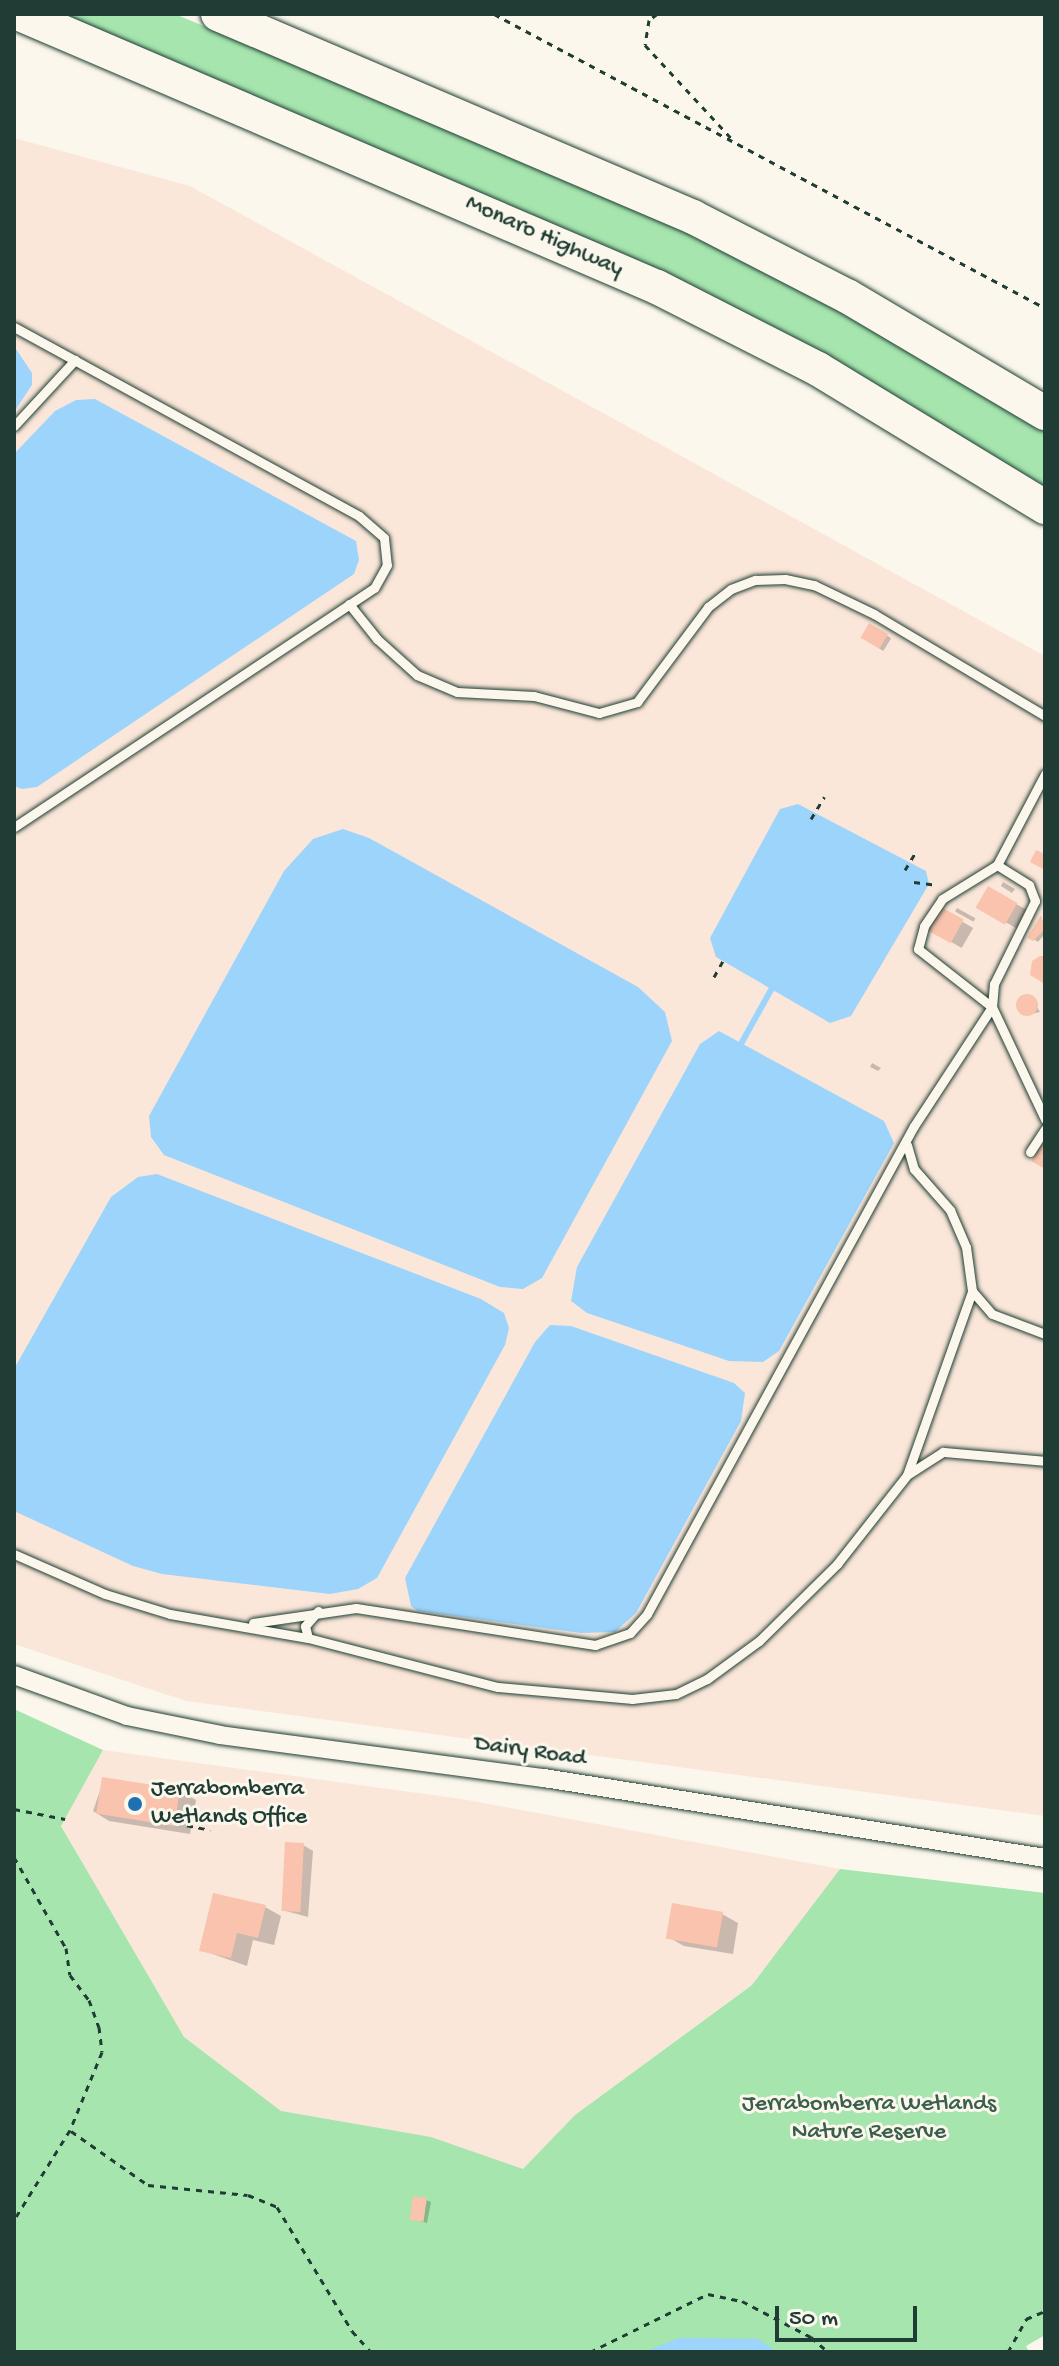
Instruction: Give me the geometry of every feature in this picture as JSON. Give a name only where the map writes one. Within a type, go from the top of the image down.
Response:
[{"type":"highway","name":"Monaro Highway","points":[[20,14],[657,287],[818,369],[1045,507]]},
{"type":"highway","points":[[218,14],[693,217],[873,310],[1045,413]]},
{"type":"street","name":"Dairy Road","points":[[14,1675],[127,1716],[220,1735],[544,1778],[1045,1858]]},
{"type":"lane","points":[[14,327],[359,516],[384,538],[387,565],[374,588],[14,827]]},
{"type":"lane","points":[[14,426],[75,360]]},
{"type":"lane","points":[[349,604],[386,649],[417,675],[457,692],[534,696],[599,713],[637,702],[708,607],[731,589],[755,580],[785,579],[814,585],[874,614],[1045,716]]},
{"type":"lane","points":[[1045,774],[997,865],[942,899],[924,926],[918,949],[992,1007],[1045,1119]]},
{"type":"lane","points":[[246,1624],[319,1610],[356,1608],[462,1628],[595,1645],[630,1633],[647,1614],[907,1145],[992,1007],[994,984],[1035,901],[1029,885],[997,865]]},
{"type":"lane","points":[[1030,1152],[1045,1129]]},
{"type":"lane","points":[[14,1554],[140,1606],[308,1638],[498,1687],[579,1698],[676,1694],[707,1679],[759,1641],[837,1564],[907,1475],[972,1291],[966,1247],[950,1210],[914,1169],[907,1145]]},
{"type":"lane","points":[[972,1291],[992,1314],[1045,1334]]},
{"type":"lane","points":[[907,1475],[943,1452],[1045,1461]]},
{"type":"lane","points":[[308,1638],[305,1626],[319,1610]]},
{"type":"path","points":[[494,14],[1044,307]]},
{"type":"path","points":[[513,14],[513,23]]},
{"type":"path","points":[[657,14],[649,20],[645,45],[733,140]]},
{"type":"path","points":[[811,819],[824,797]]},
{"type":"path","points":[[905,870],[917,850]]},
{"type":"path","points":[[914,882],[938,885]]},
{"type":"path","points":[[714,977],[725,957]]},
{"type":"path","points":[[14,1809],[65,1819]]},
{"type":"path","points":[[175,1823],[210,1830]]},
{"type":"path","points":[[14,1857],[66,1948],[70,1975],[89,2000],[99,2027],[101,2061],[70,2130],[14,2220]]},
{"type":"path","points":[[70,2130],[148,2185],[248,2195],[277,2207],[352,2331],[371,2352]]},
{"type":"path","points":[[590,2352],[708,2294],[742,2301],[811,2337],[828,2352]]},
{"type":"path","points":[[1008,2352],[1026,2319],[1045,2311]]},
{"type":"shaded area","points":[[14,138],[190,186],[1045,656],[1045,1816],[186,1701],[14,1644]]},
{"type":"shaded area","points":[[103,1750],[462,1799],[840,1869],[784,1961],[575,2115],[513,2180],[227,2123],[61,1825]]},
{"type":"green space","points":[[45,14],[175,14],[682,229],[798,287],[1045,432],[1045,494],[965,443]]},
{"type":"green space","name":"Jerrabomberra Wetlands Nature Reserve","points":[[14,1709],[103,1750],[61,1826],[184,2037],[281,2111],[431,2137],[523,2169],[575,2115],[752,1985],[840,1869],[1045,1893],[1045,2335],[1026,2346],[1029,2352],[14,2352]]},
{"type":"water","points":[[14,346],[32,373],[32,385],[14,412]]},
{"type":"water","points":[[95,399],[356,541],[359,560],[354,574],[37,787],[22,789],[14,786],[14,454],[55,411],[76,400]]},
{"type":"water","points":[[798,804],[926,871],[929,884],[851,1016],[830,1023],[716,957],[710,938],[780,809]]},
{"type":"water","points":[[343,829],[369,838],[638,987],[665,1012],[672,1041],[542,1278],[523,1289],[500,1287],[164,1155],[151,1137],[149,1116],[284,871],[313,839]]},
{"type":"water","points":[[719,1031],[884,1121],[894,1143],[779,1351],[763,1362],[729,1361],[587,1313],[571,1301],[577,1267],[700,1044]]},
{"type":"water","points":[[157,1174],[481,1299],[504,1313],[509,1328],[505,1345],[377,1578],[358,1589],[330,1594],[162,1574],[133,1566],[14,1511],[14,1369],[111,1197],[138,1177]]},
{"type":"water","points":[[550,1325],[571,1326],[734,1383],[745,1393],[741,1421],[636,1613],[615,1632],[581,1633],[418,1611],[411,1606],[405,1578],[535,1342]]},
{"type":"water","points":[[679,2338],[758,2339],[777,2352],[644,2352]]},
{"type":"building","points":[[869,623],[888,634],[880,649],[860,638]]},
{"type":"building","points":[[1036,850],[1045,854],[1043,869],[1030,862]]},
{"type":"building","points":[[988,886],[1017,903],[1005,925],[976,908]]},
{"type":"building","points":[[941,907],[964,920],[951,943],[928,931]]},
{"type":"building","points":[[1041,915],[1045,929],[1033,941],[1027,938]]},
{"type":"building","points":[[1045,956],[1045,984],[1030,975],[1032,961]]},
{"type":"building","points":[[1027,994],[1035,997],[1038,1005],[1035,1013],[1027,1016],[1019,1013],[1016,1005],[1019,997]]},
{"type":"building","points":[[1042,1144],[1045,1146],[1045,1169],[1031,1161]]},
{"type":"building","name":"Jerrabomberra Wetlands Office","points":[[102,1777],[180,1789],[174,1826],[96,1814]]},
{"type":"building","points":[[285,1842],[304,1843],[300,1912],[281,1911]]},
{"type":"building","points":[[213,1893],[266,1905],[258,1938],[237,1933],[231,1958],[199,1951]]},
{"type":"building","points":[[672,1903],[723,1912],[717,1947],[666,1938]]},
{"type":"building","points":[[413,2196],[427,2198],[424,2222],[410,2220]]},
{"type":"waterway","points":[[742,1042],[771,990]]},
{"type":"place","name":"Jerrabomberra Wetlands Office","points":[[135,1804]]}]
